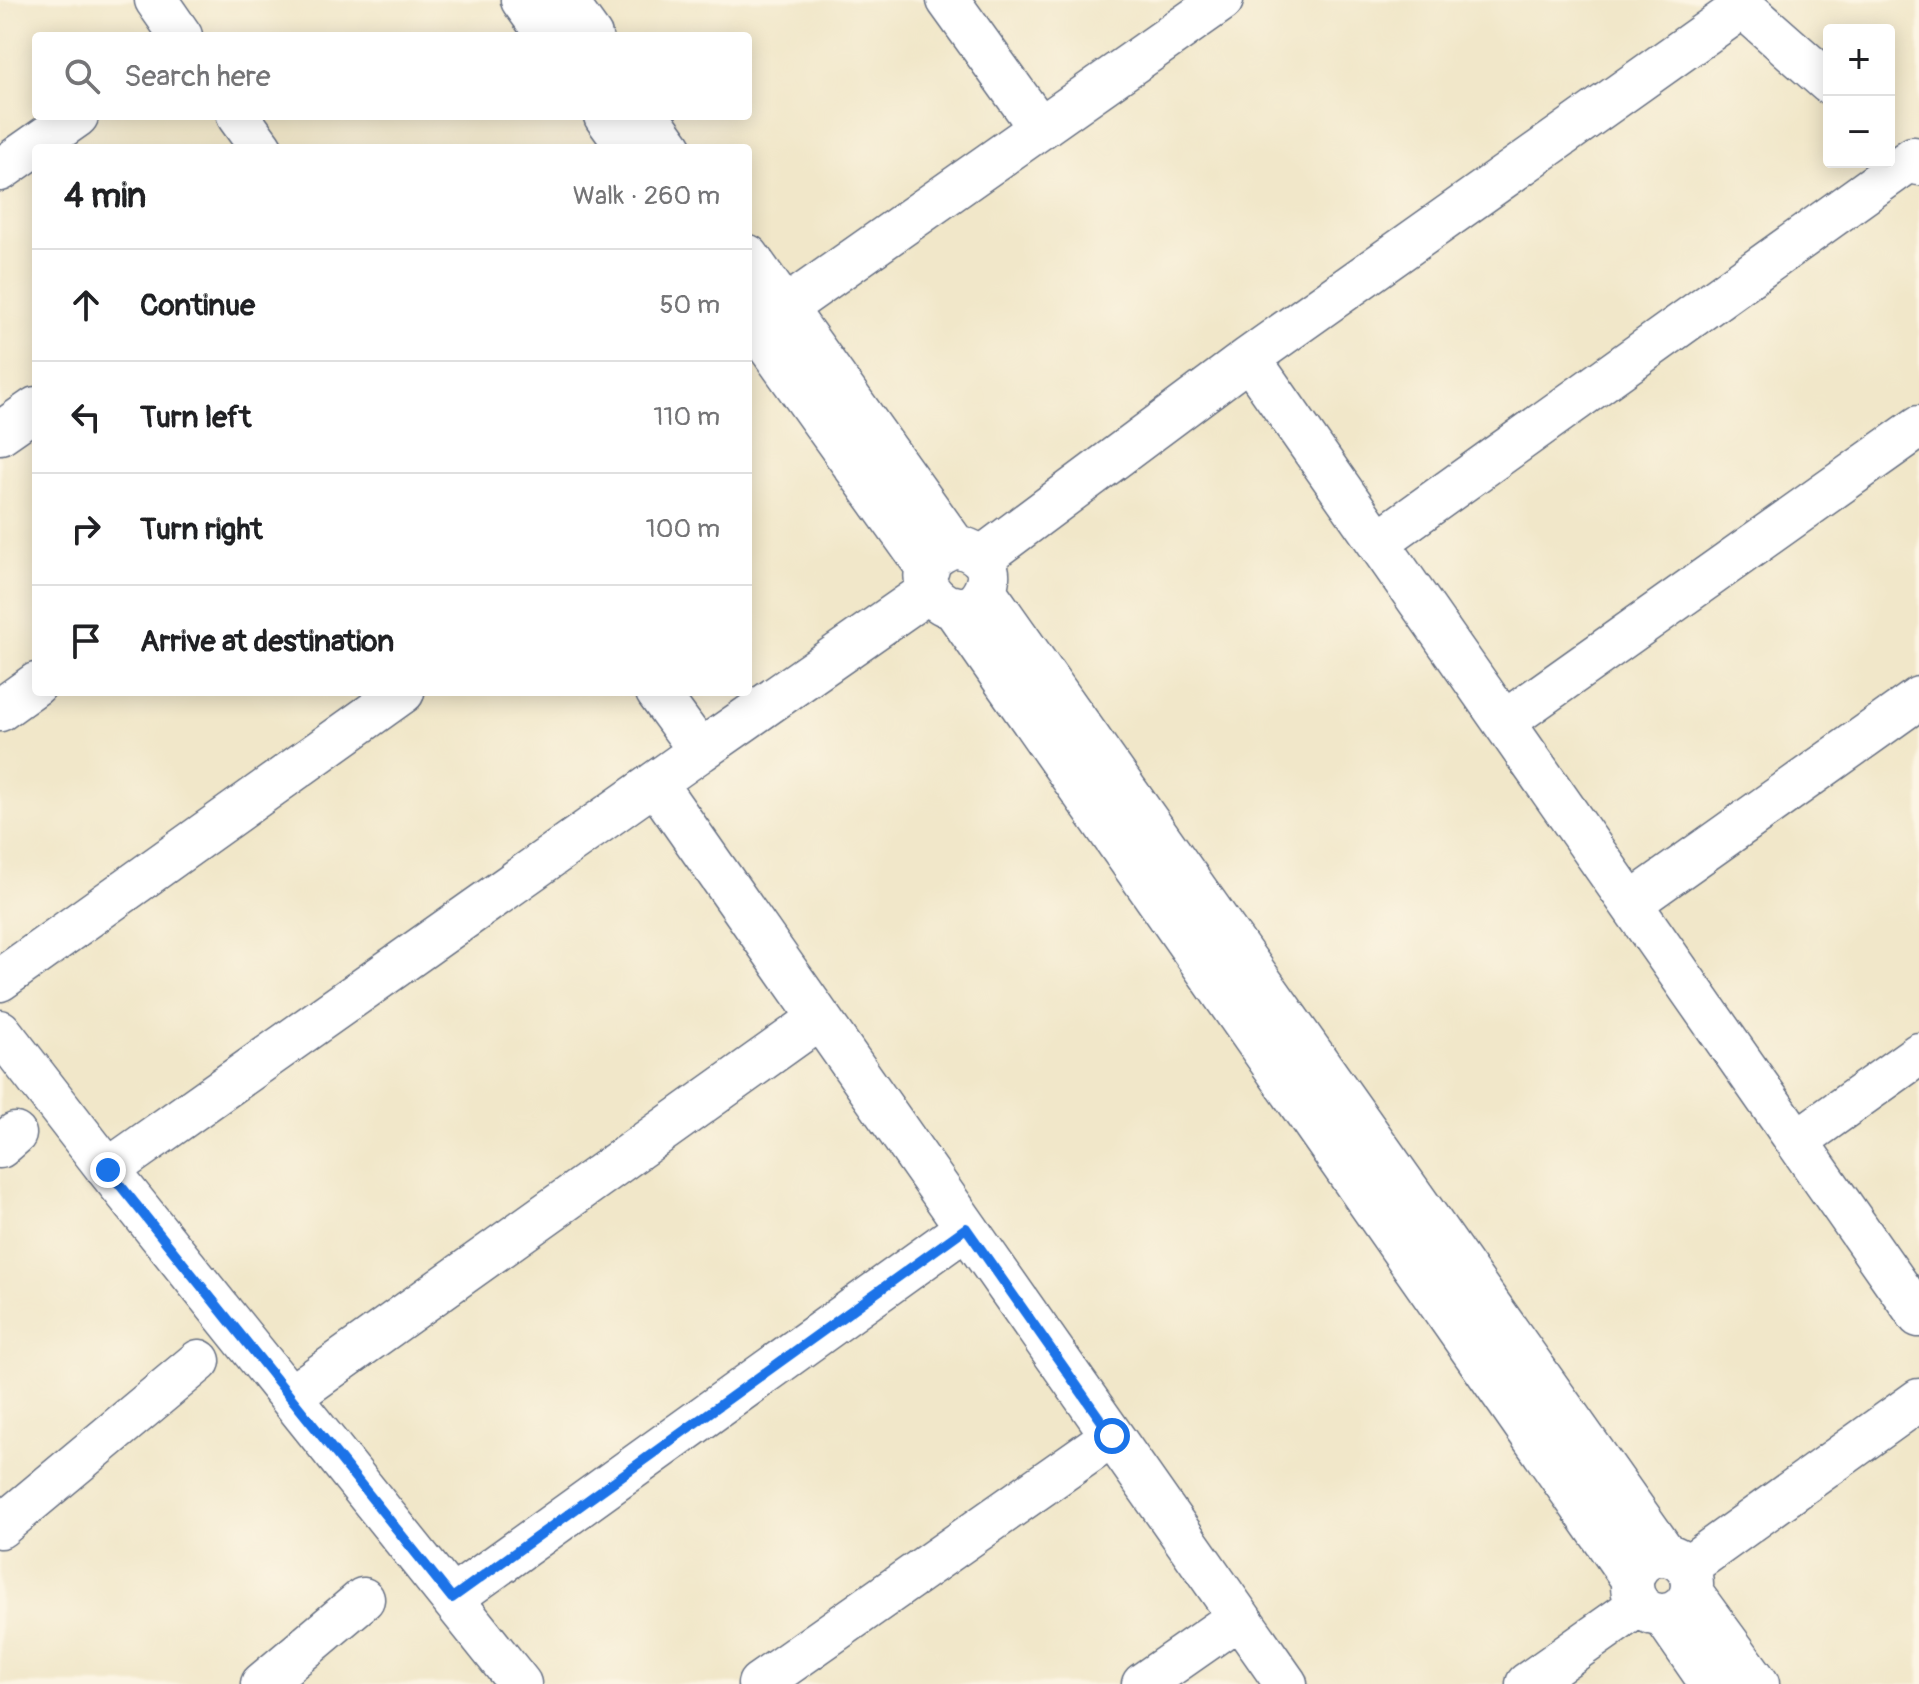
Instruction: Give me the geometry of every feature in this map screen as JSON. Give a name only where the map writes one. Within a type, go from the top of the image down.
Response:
[{"type":"street","points":[[156,0],[178,32]]},
{"type":"street","points":[[522,0],[545,32]]},
{"type":"street","points":[[565,0],[588,32]]},
{"type":"street","points":[[948,0],[1040,128]]},
{"type":"street","points":[[766,313],[1040,128],[1222,0]]},
{"type":"street","points":[[108,1170],[700,751],[955,577],[1249,358],[1739,3],[1823,78]]},
{"type":"street","points":[[37,144],[71,120]]},
{"type":"street","points":[[241,120],[258,144]]},
{"type":"street","points":[[608,120],[625,144]]},
{"type":"street","points":[[651,120],[668,144]]},
{"type":"street","points":[[0,170],[32,148]]},
{"type":"street","points":[[1378,542],[1907,153]]},
{"type":"street","points":[[752,269],[766,313],[955,577],[1663,1586],[1711,1684]]},
{"type":"street","points":[[1249,358],[1919,1316]]},
{"type":"street","points":[[0,433],[32,411]]},
{"type":"street","points":[[1504,722],[1919,427]]},
{"type":"street","points":[[0,710],[32,687]]},
{"type":"street","points":[[0,980],[397,696]]},
{"type":"street","points":[[660,696],[700,751]]},
{"type":"street","points":[[1631,903],[1919,698]]},
{"type":"street","points":[[655,783],[1286,1684]]},
{"type":"street","points":[[290,1397],[819,1019]]},
{"type":"street","points":[[0,1031],[520,1684]]},
{"type":"street","points":[[1797,1141],[1919,1054]]},
{"type":"street","points":[[452,1598],[966,1228]]},
{"type":"street","points":[[0,1527],[199,1361]]},
{"type":"street","points":[[1527,1684],[1919,1400]]},
{"type":"street","points":[[759,1684],[1112,1436]]},
{"type":"street","points":[[1663,1586],[1758,1684]]},
{"type":"street","points":[[262,1684],[363,1599]]},
{"type":"street","points":[[1143,1684],[1239,1617]]},
{"type":"route","points":[[108,1170],[452,1598],[966,1228],[1112,1436]]}]
